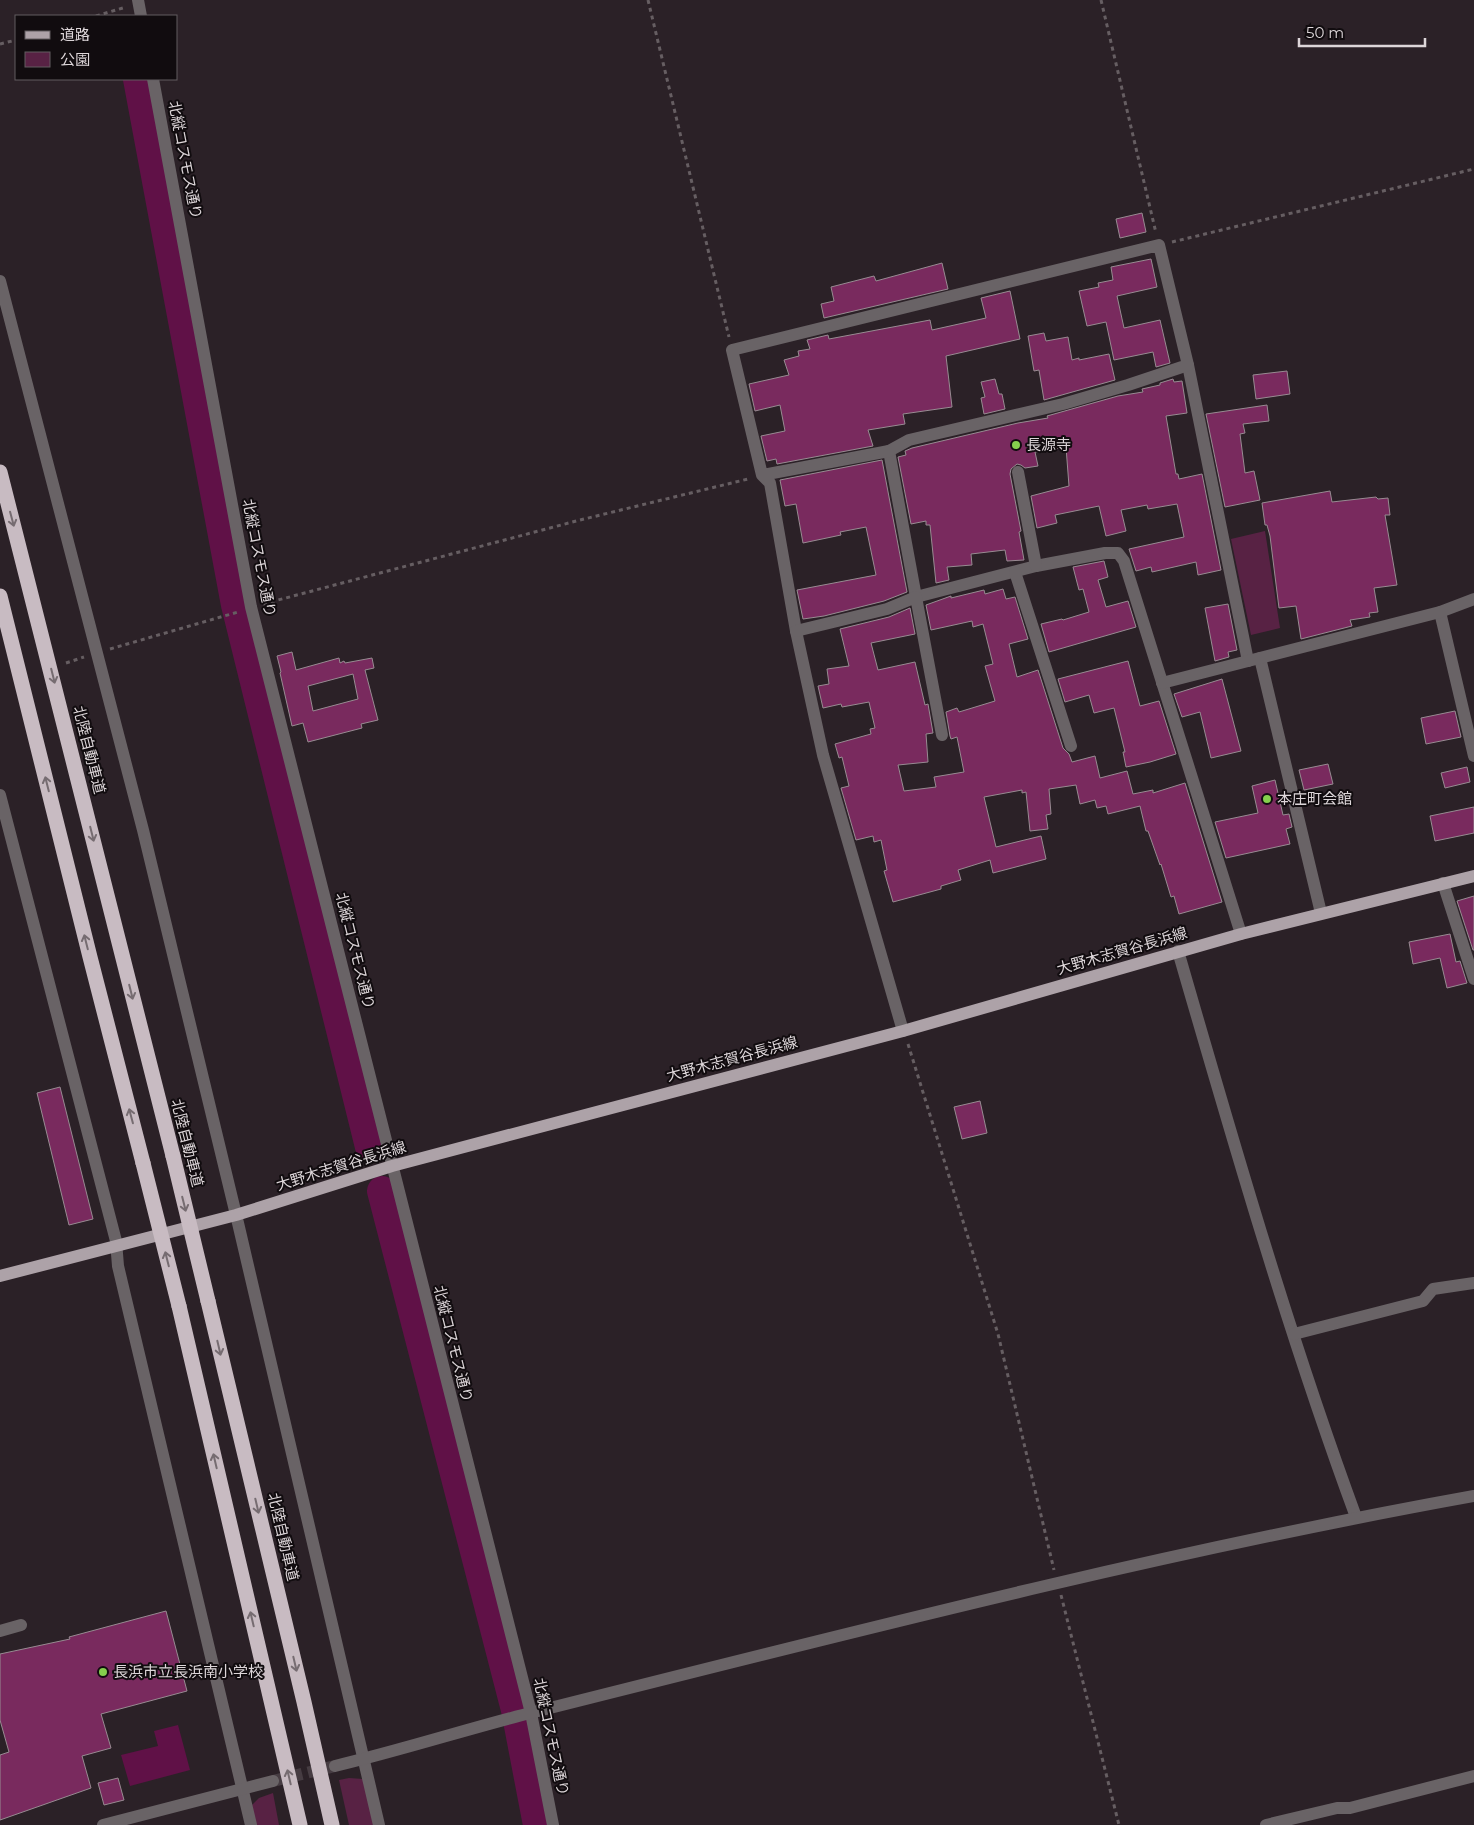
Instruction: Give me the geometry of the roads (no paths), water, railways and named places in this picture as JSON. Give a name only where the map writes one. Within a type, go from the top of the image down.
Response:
[{"type":"highway","name":"北陸自動車道","points":[[0,472],[173,1156],[302,1692],[332,1825]]},
{"type":"highway","points":[[0,596],[179,1306],[300,1825]]},
{"type":"main road","name":"大野木志賀谷長浜線","points":[[0,1276],[236,1215],[392,1166],[903,1030],[1241,934],[1474,876]]},
{"type":"street","points":[[138,0],[141,15]]},
{"type":"street","name":"北縦コスモス通り","points":[[153,80],[251,607],[392,1166],[522,1716],[553,1825]]},
{"type":"street","points":[[903,1030],[823,755],[796,631],[770,483],[762,476],[732,350],[1159,245],[1254,660],[1321,913]]},
{"type":"street","points":[[0,281],[145,840],[380,1825]]},
{"type":"street","points":[[762,476],[889,451],[909,440],[1063,404],[1128,386],[1188,365]]},
{"type":"street","points":[[889,451],[942,735]]},
{"type":"street","points":[[1018,472],[1036,566]]},
{"type":"street","points":[[796,631],[887,609],[916,597],[1036,566],[1105,554],[1118,554],[1124,561],[1241,934]]},
{"type":"street","points":[[1015,572],[1071,746]]},
{"type":"street","points":[[1162,683],[1440,612],[1474,599]]},
{"type":"street","points":[[1440,612],[1474,756]]},
{"type":"street","points":[[0,795],[117,1246],[118,1266],[251,1825]]},
{"type":"street","points":[[1443,883],[1474,979]]},
{"type":"street","points":[[1178,952],[1229,1126],[1294,1334],[1337,1466],[1356,1517]]},
{"type":"street","points":[[1294,1334],[1423,1302],[1433,1289],[1474,1283]]},
{"type":"street","points":[[335,1766],[522,1716],[1058,1583],[1356,1517],[1474,1496]]},
{"type":"street","points":[[0,1631],[21,1625]]},
{"type":"street","points":[[1266,1825],[1337,1808],[1350,1808],[1474,1776]]},
{"type":"street","points":[[103,1825],[273,1780]]},
{"type":"waterway","points":[[138,80],[236,605],[370,1147]]},
{"type":"waterway","points":[[382,1191],[516,1710],[538,1825]]},
{"type":"tunnel","points":[[273,1781],[335,1766]]},
{"type":"place","name":"長源寺","points":[[1016,445]]},
{"type":"place","name":"本庄町会館","points":[[1267,799]]},
{"type":"place","name":"長浜市立長浜南小学校","points":[[103,1672]]}]
